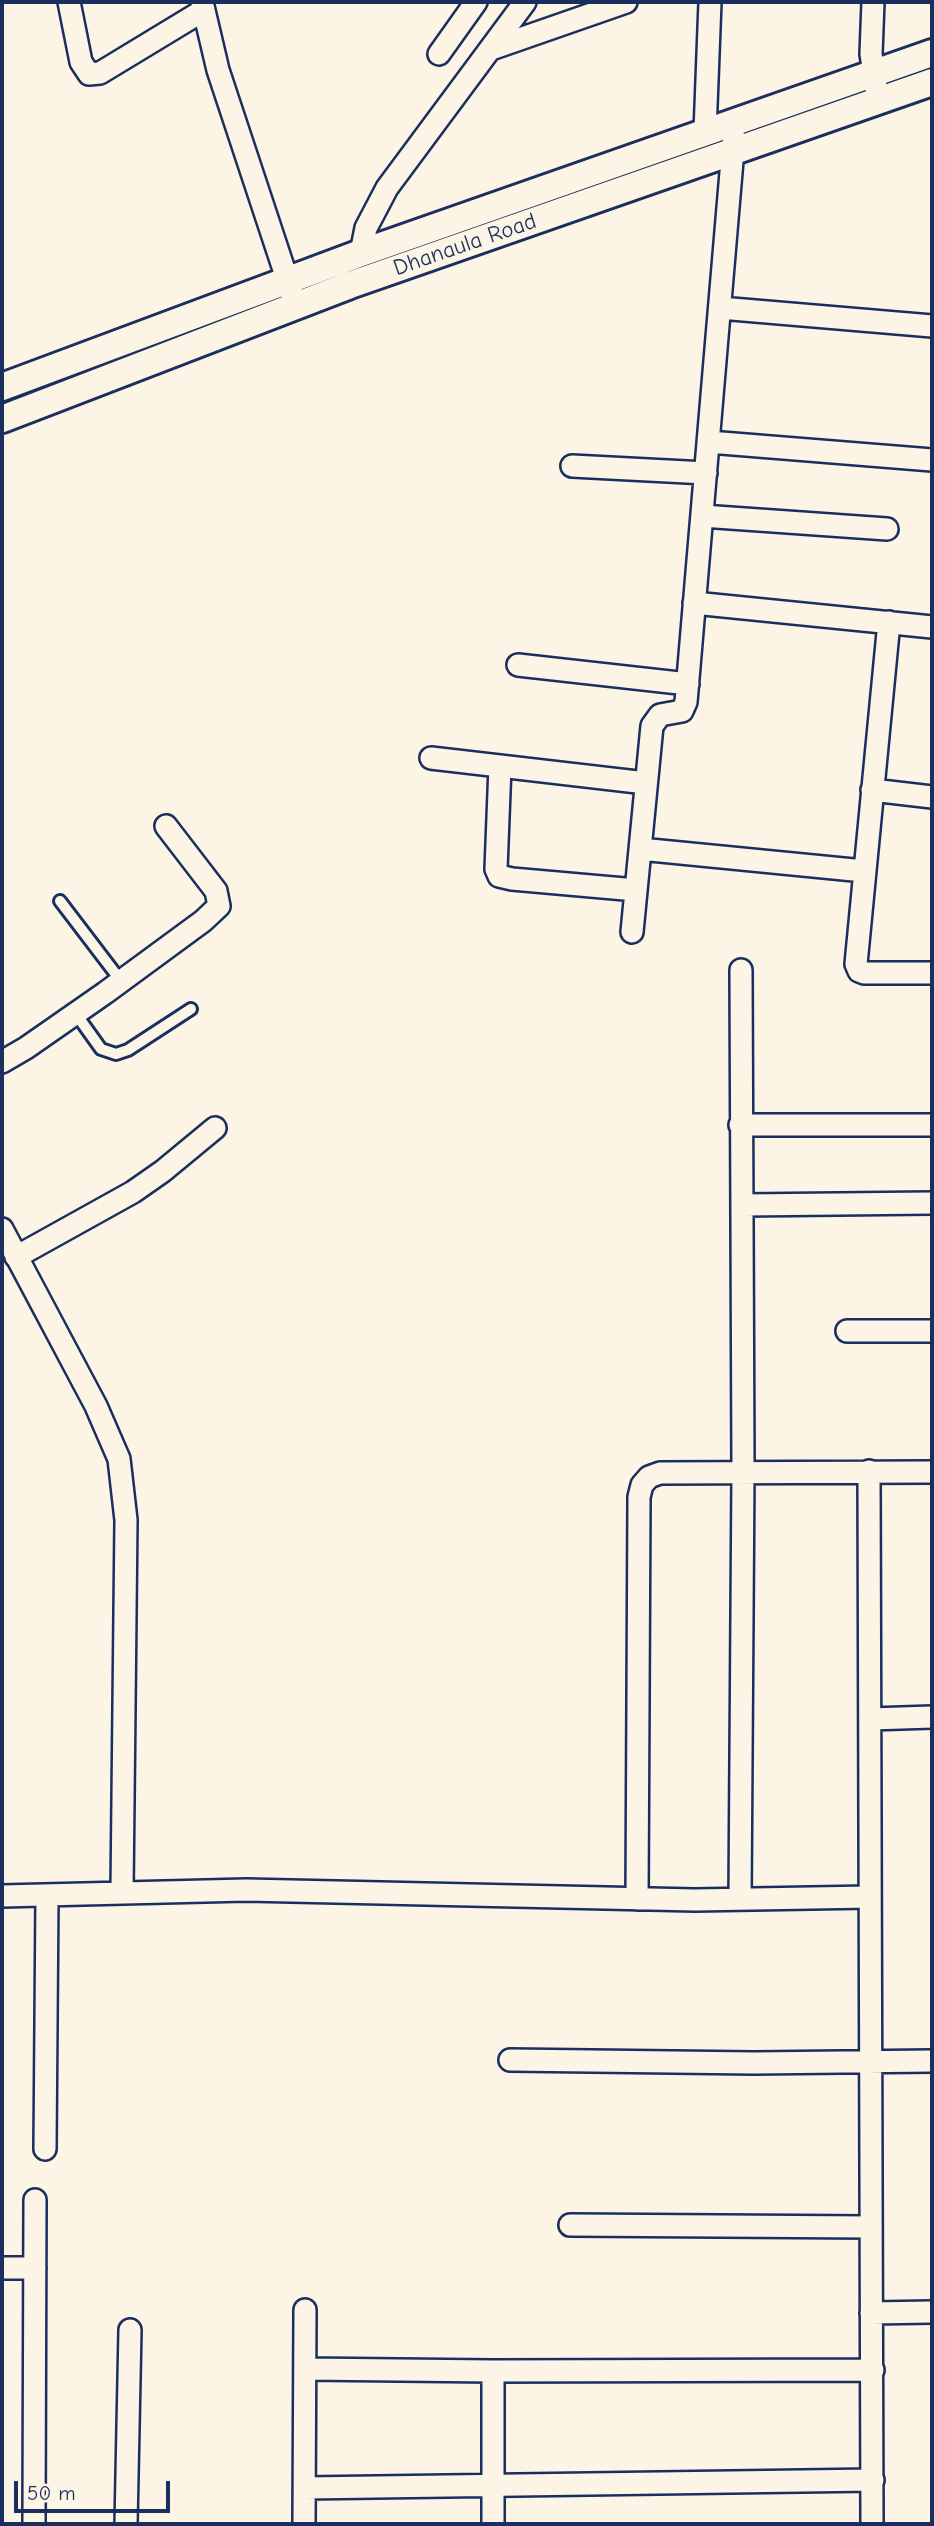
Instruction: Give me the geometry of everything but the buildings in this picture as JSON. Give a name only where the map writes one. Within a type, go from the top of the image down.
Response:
[{"type":"street","points":[[69,2],[82,62],[89,74],[100,72],[203,6],[218,70],[296,306]]},
{"type":"street","points":[[439,54],[476,2]]},
{"type":"street","points":[[361,253],[366,228],[380,198],[525,2]]},
{"type":"street","points":[[491,49],[626,2]]},
{"type":"street","points":[[705,132],[710,2]]},
{"type":"street","points":[[873,2],[872,73],[878,101]]},
{"type":"street","name":"Dhanaula Road","points":[[2,387],[361,253],[932,53]]},
{"type":"street","name":"Dhanaula Road","points":[[2,419],[351,285],[932,82]]},
{"type":"street","points":[[632,932],[654,721],[664,714],[682,712],[686,702],[735,121]]},
{"type":"street","points":[[720,308],[932,326]]},
{"type":"street","points":[[709,442],[932,460]]},
{"type":"street","points":[[572,466],[706,473]]},
{"type":"street","points":[[702,516],[887,529]]},
{"type":"street","points":[[694,603],[932,627]]},
{"type":"street","points":[[889,622],[856,964],[859,971],[932,973]]},
{"type":"street","points":[[518,665],[688,684]]},
{"type":"street","points":[[431,758],[646,783]]},
{"type":"street","points":[[500,766],[496,869],[499,876],[636,890]]},
{"type":"street","points":[[872,790],[932,797]]},
{"type":"street","points":[[2,1062],[76,1014],[203,921],[219,906],[216,891],[166,826]]},
{"type":"street","points":[[640,849],[864,871]]},
{"type":"street","points":[[740,1899],[743,1471],[741,970]]},
{"type":"street","points":[[740,1125],[932,1125]]},
{"type":"street","points":[[16,1257],[132,1192],[163,1171],[215,1128]]},
{"type":"street","points":[[743,1205],[932,1203]]},
{"type":"street","points":[[2,1229],[96,1406],[119,1459],[126,1520],[122,1892]]},
{"type":"street","points":[[847,1332],[932,1331]]},
{"type":"street","points":[[869,1471],[872,2524]]},
{"type":"street","points":[[638,1899],[639,1497],[642,1485],[649,1477],[660,1473],[932,1472]]},
{"type":"street","points":[[870,1719],[932,1717]]},
{"type":"street","points":[[2,1896],[122,1892],[399,1892],[638,1899],[870,1897]]},
{"type":"street","points":[[45,2149],[47,1895]]},
{"type":"street","points":[[510,2060],[870,2063],[932,2061]]},
{"type":"street","points":[[34,2524],[35,2200]]},
{"type":"street","points":[[570,2225],[870,2227]]},
{"type":"street","points":[[2,2268],[35,2268]]},
{"type":"street","points":[[304,2524],[305,2310]]},
{"type":"street","points":[[871,2313],[932,2312]]},
{"type":"street","points":[[126,2524],[130,2330]]},
{"type":"street","points":[[305,2369],[873,2370]]},
{"type":"street","points":[[493,2371],[493,2524]]},
{"type":"street","points":[[305,2488],[873,2480]]},
{"type":"lane","points":[[60,901],[121,981]]},
{"type":"lane","points":[[76,1014],[101,1049],[116,1054],[128,1050],[191,1009]]}]
